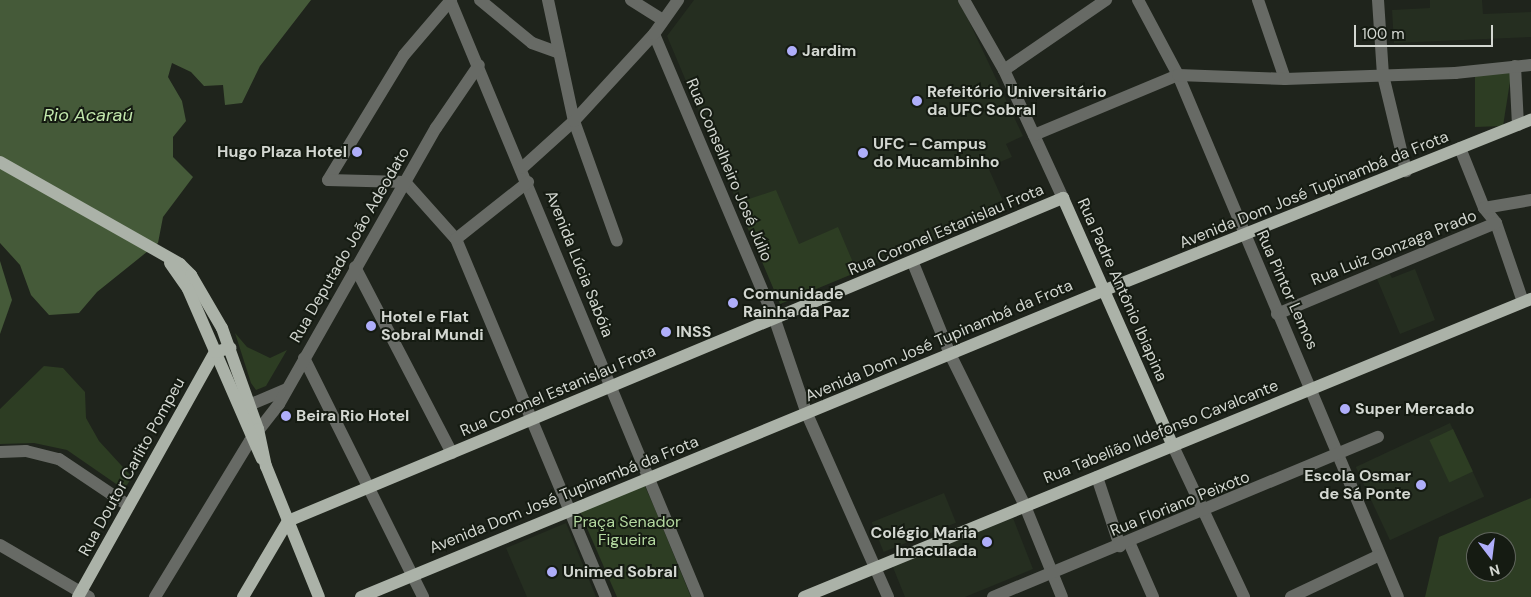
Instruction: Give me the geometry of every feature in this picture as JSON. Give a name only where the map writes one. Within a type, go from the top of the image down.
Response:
[{"type":"main road","name":"Avenida Dom José Tupinambá da Frota","points":[[361,597],[566,510],[807,414],[1105,290],[1246,236],[1531,120]]},
{"type":"main road","points":[[0,162],[164,255],[191,275],[230,348],[258,429],[266,466],[320,597]]},
{"type":"main road","name":"Rua Coronel Estanislau Frota","points":[[288,521],[529,419],[913,263],[1063,198]]},
{"type":"main road","name":"Rua Padre Antônio Ibiapina","points":[[1063,198],[1173,446]]},
{"type":"main road","points":[[164,255],[188,289],[250,441],[266,466]]},
{"type":"main road","name":"Rua Tabelião Ildefonso Cavalcante","points":[[804,597],[1527,301]]},
{"type":"main road","points":[[215,352],[230,348]]},
{"type":"main road","name":"Rua Doutor Carlito Pompeu","points":[[82,595],[129,506],[215,352]]},
{"type":"main road","points":[[243,597],[288,521]]},
{"type":"street","points":[[451,0],[404,55],[328,180],[405,182],[456,238],[566,510],[606,597]]},
{"type":"street","name":"Avenida Lúcia Sabóia","points":[[451,0],[480,65],[612,385],[647,478],[698,597]]},
{"type":"street","points":[[480,0],[532,43],[559,53]]},
{"type":"street","points":[[548,0],[574,121],[617,241]]},
{"type":"street","points":[[631,0],[662,19]]},
{"type":"street","points":[[522,168],[574,121],[654,34],[662,19],[678,0]]},
{"type":"street","points":[[1004,70],[1106,0]]},
{"type":"street","name":"Rua Pintor Lemos","points":[[1138,0],[1178,75],[1246,236],[1276,314],[1313,387],[1398,597]]},
{"type":"street","points":[[1258,0],[1286,79]]},
{"type":"street","points":[[1378,0],[1383,76],[1406,171]]},
{"type":"street","name":"Rua Padre Antônio Ibiapina","points":[[969,2],[1004,70],[1063,198]]},
{"type":"street","name":"Rua Conselheiro José Júlio","points":[[654,34],[775,320],[807,414],[888,597]]},
{"type":"street","name":"Rua Deputado João Adeodato","points":[[155,597],[250,441],[287,389],[405,182],[480,65]]},
{"type":"street","points":[[1034,135],[1178,75],[1286,79],[1383,76],[1531,65]]},
{"type":"street","points":[[1515,66],[1518,125]]},
{"type":"street","points":[[1460,148],[1484,208],[1496,223],[1527,301]]},
{"type":"street","points":[[456,238],[528,182]]},
{"type":"street","name":"Rua Luiz Gonzaga Prado","points":[[1484,208],[1531,200]]},
{"type":"street","name":"Rua Luiz Gonzaga Prado","points":[[1276,314],[1496,223]]},
{"type":"street","points":[[913,263],[950,354],[1025,506],[1062,597]]},
{"type":"street","points":[[355,267],[452,452]]},
{"type":"street","points":[[304,358],[372,487],[423,597]]},
{"type":"street","points":[[250,405],[287,389]]},
{"type":"street","name":"Rua Floriano Peixoto","points":[[993,597],[1203,514],[1378,437]]},
{"type":"street","name":"Rua Padre Antônio Ibiapina","points":[[1173,446],[1203,514],[1244,597]]},
{"type":"street","points":[[0,452],[26,451],[59,459],[129,506]]},
{"type":"street","points":[[1097,477],[1124,544],[1154,597]]},
{"type":"street","points":[[0,545],[82,595]]},
{"type":"street","points":[[1291,597],[1380,555]]},
{"type":"shaded area","name":"UFC - Campus do Mucambinho","points":[[694,0],[959,0],[1023,136],[1006,144],[1012,157],[988,167],[1007,210],[780,304],[667,36]]},
{"type":"shaded area","points":[[1430,0],[1482,0],[1483,14],[1531,12],[1531,37],[1394,43],[1392,10],[1430,8]]},
{"type":"shaded area","points":[[1387,269],[1392,278],[1415,269],[1435,320],[1400,334],[1375,274]]},
{"type":"shaded area","name":"Escola Osmar de Sá Ponte","points":[[1450,423],[1484,496],[1390,540],[1356,467]]},
{"type":"shaded area","points":[[944,493],[956,523],[884,552],[872,522]]},
{"type":"shaded area","name":"Colégio Maria Imaculada","points":[[1013,518],[1033,569],[965,597],[905,597],[892,565]]},
{"type":"shaded area","name":"Unimed Sobral","points":[[566,523],[596,597],[527,597],[506,548]]},
{"type":"green space","points":[[1475,69],[1512,69],[1503,126],[1475,127]]},
{"type":"green space","points":[[776,190],[799,244],[838,227],[857,272],[780,304],[737,203]]},
{"type":"green space","points":[[235,333],[247,347],[270,358],[287,350],[266,386],[256,390],[251,383]]},
{"type":"green space","points":[[44,366],[63,368],[85,392],[86,418],[99,441],[132,477],[127,485],[122,488],[67,450],[34,443],[0,444],[0,409]]},
{"type":"green space","points":[[1453,429],[1473,472],[1449,483],[1429,440]]},
{"type":"green space","name":"Praça Senador Figueira","points":[[644,484],[691,597],[617,597],[580,512]]},
{"type":"green space","points":[[1531,498],[1531,597],[1425,597],[1439,537]]},
{"type":"water","name":"Rio Acaraú","points":[[0,0],[311,0],[260,66],[242,103],[225,105],[223,85],[204,86],[191,72],[172,63],[168,77],[182,101],[186,121],[173,137],[173,157],[193,177],[163,217],[158,243],[97,292],[79,313],[49,315],[31,295],[20,265],[0,243]]},
{"type":"water","points":[[0,261],[12,300],[0,334]]},
{"type":"place","name":"Jardim","points":[[792,51]]},
{"type":"place","name":"Refeitório Universitário da UFC Sobral","points":[[917,101]]},
{"type":"place","name":"Hugo Plaza Hotel","points":[[357,152]]},
{"type":"place","name":"UFC - Campus do Mucambinho","points":[[863,153]]},
{"type":"place","name":"Comunidade Rainha da Paz","points":[[733,303]]},
{"type":"place","name":"Hotel e Flat Sobral Mundi","points":[[371,326]]},
{"type":"place","name":"INSS","points":[[666,332]]},
{"type":"place","name":"Super Mercado","points":[[1345,409]]},
{"type":"place","name":"Beira Rio Hotel","points":[[286,416]]},
{"type":"place","name":"Escola Osmar de Sá Ponte","points":[[1421,485]]},
{"type":"place","name":"Colégio Maria Imaculada","points":[[987,542]]},
{"type":"place","name":"Unimed Sobral","points":[[552,572]]}]
